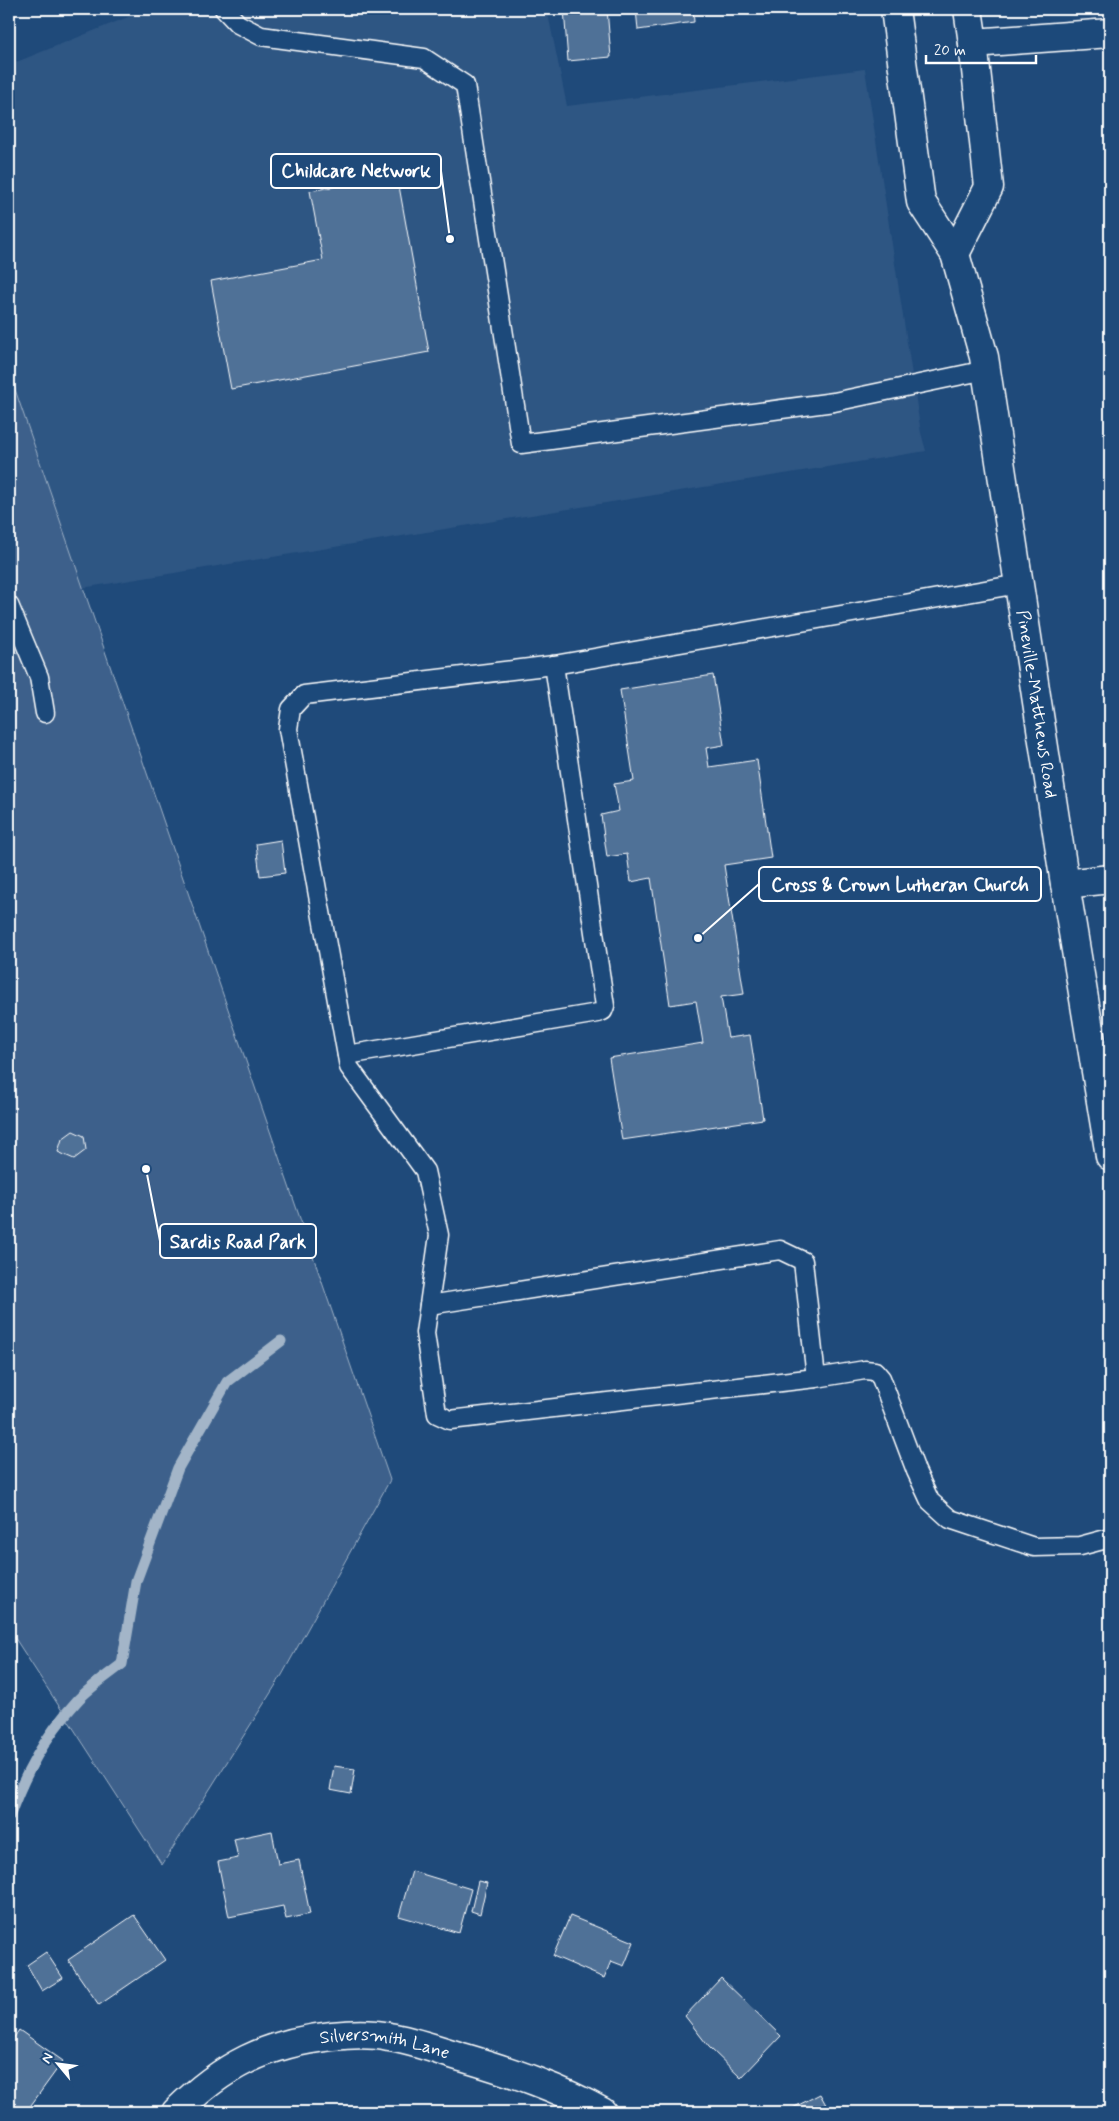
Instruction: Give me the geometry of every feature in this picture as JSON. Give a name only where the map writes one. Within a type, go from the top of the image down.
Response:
[{"type":"main road","name":"Pineville-Matthews Road","points":[[895,9],[920,202],[955,254],[986,370],[1065,884],[1110,1156]]},
{"type":"main road","points":[[955,254],[989,187],[968,9]]},
{"type":"main road","points":[[973,43],[1110,33]]},
{"type":"main road","points":[[1065,884],[1110,879]]},
{"type":"main road","name":"Silversmith Lane","points":[[176,2112],[214,2079],[246,2059],[276,2046],[313,2038],[353,2034],[388,2036],[491,2066],[552,2087],[602,2112]]},
{"type":"lane","points":[[224,9],[238,24],[261,36],[424,58],[465,85],[521,444],[834,402],[986,370]]},
{"type":"lane","points":[[1019,584],[554,665],[304,695],[291,710],[288,729],[349,1067],[425,1171],[439,1235],[425,1333],[437,1414],[450,1420],[816,1378],[865,1370],[875,1371],[881,1378],[916,1471],[930,1501],[950,1519],[1034,1547],[1080,1546],[1110,1538]]},
{"type":"lane","points":[[9,605],[39,678],[45,713]]},
{"type":"lane","points":[[347,1055],[603,1011],[605,1006],[604,996],[554,665]]},
{"type":"lane","points":[[429,1305],[780,1250],[803,1261],[816,1378]]},
{"type":"shaded area","points":[[148,9],[547,9],[567,106],[865,69],[921,433],[926,451],[82,588],[9,372],[9,65]]},
{"type":"shaded area","points":[[9,372],[390,1480],[282,1675],[162,1865],[9,1629]]},
{"type":"building","points":[[564,9],[607,9],[611,57],[568,61]]},
{"type":"building","points":[[636,9],[693,9],[694,22],[638,30]]},
{"type":"building","points":[[397,175],[429,352],[231,389],[211,281],[323,260],[310,191]]},
{"type":"building","points":[[713,675],[724,745],[706,748],[709,767],[757,760],[771,858],[724,865],[744,994],[721,997],[728,1038],[750,1035],[763,1119],[622,1140],[609,1058],[703,1043],[696,1001],[670,1005],[651,878],[631,882],[627,854],[607,857],[601,815],[619,811],[614,784],[634,781],[620,690]]},
{"type":"building","points":[[281,840],[285,873],[260,876],[256,844]]},
{"type":"building","points":[[73,1131],[84,1136],[86,1150],[74,1159],[58,1152],[62,1139]]},
{"type":"building","points":[[334,1766],[355,1769],[351,1794],[330,1790]]},
{"type":"building","points":[[272,1831],[278,1864],[299,1860],[310,1914],[286,1919],[283,1906],[229,1917],[218,1862],[238,1858],[234,1839]]},
{"type":"building","points":[[412,1871],[471,1889],[459,1933],[399,1916]]},
{"type":"building","points":[[478,1881],[487,1883],[480,1914],[471,1911]]},
{"type":"building","points":[[134,1915],[165,1960],[99,2005],[68,1960]]},
{"type":"building","points":[[570,1916],[634,1942],[624,1966],[611,1961],[604,1978],[553,1956]]},
{"type":"building","points":[[46,1952],[63,1978],[42,1991],[27,1965]]},
{"type":"building","points":[[721,1978],[781,2036],[741,2078],[709,2047],[685,2016]]},
{"type":"building","points":[[19,2030],[63,2061],[26,2112],[9,2112],[9,2045]]},
{"type":"building","points":[[820,2094],[830,2112],[785,2112]]},
{"type":"waterway","points":[[9,1817],[29,1770],[55,1728],[82,1696],[122,1664],[136,1581],[178,1468],[227,1382],[281,1341]]},
{"type":"place","name":"Childcare Network","points":[[450,239]]},
{"type":"place","name":"Cross & Crown Lutheran Church","points":[[698,938]]},
{"type":"place","name":"Sardis Road Park","points":[[146,1169]]}]
